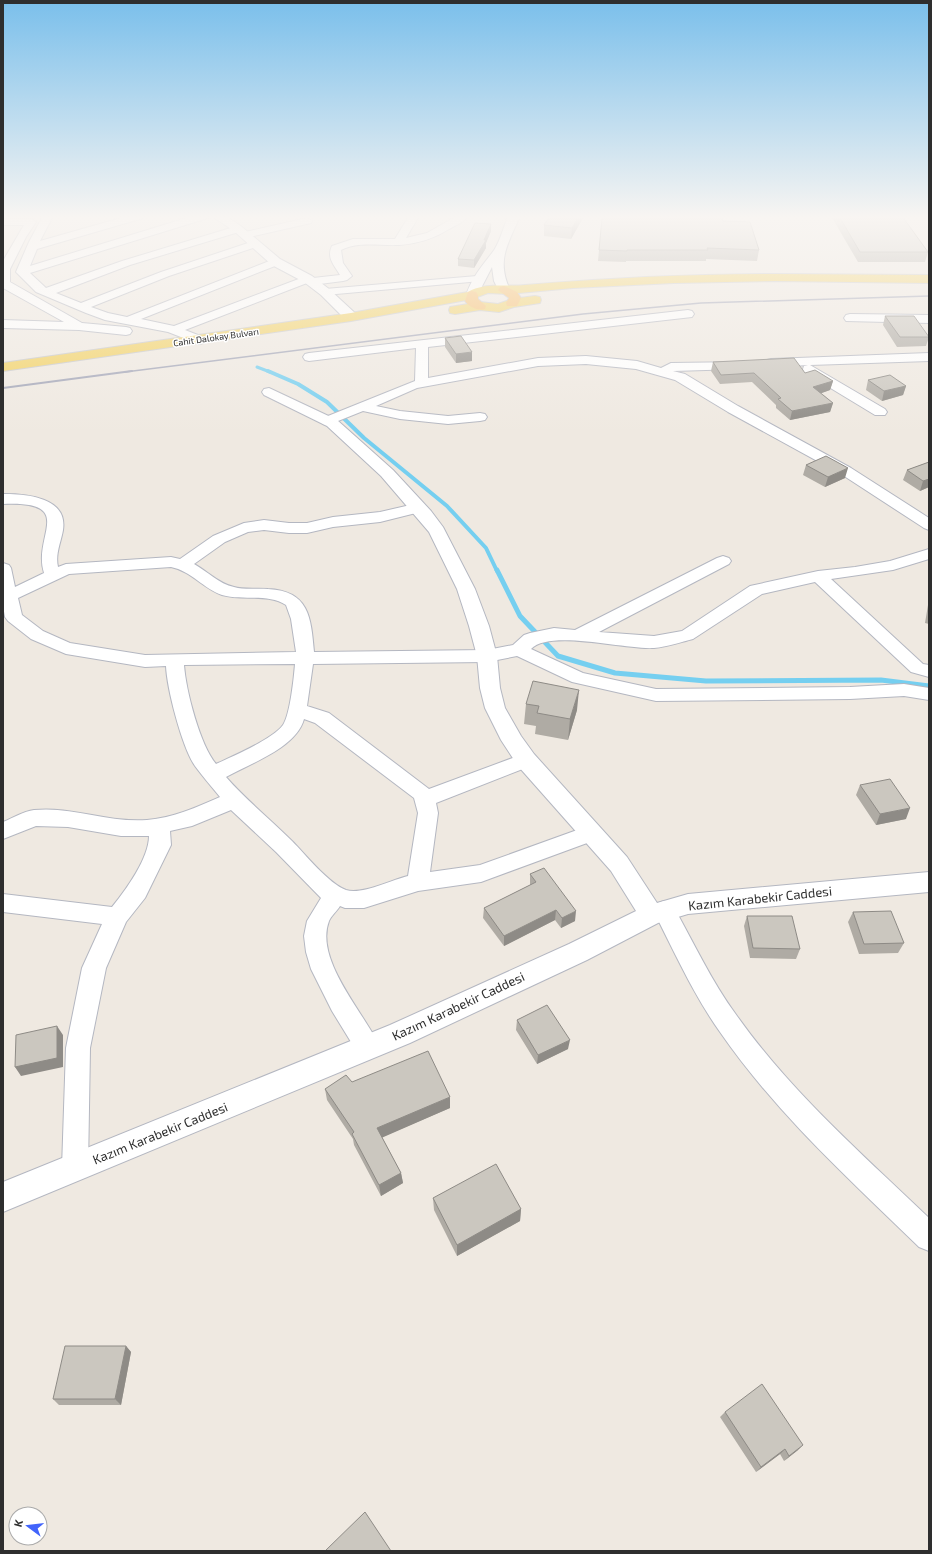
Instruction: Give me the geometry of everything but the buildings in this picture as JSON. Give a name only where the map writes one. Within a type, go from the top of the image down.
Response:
[{"type":"highway","points":[[504,290],[513,295],[515,298],[512,303]]},
{"type":"highway","points":[[472,295],[471,301],[480,306]]},
{"type":"main road","name":"Cahit Dalokay Bulvarı","points":[[3,367],[351,317],[472,295],[485,290],[518,289]]},
{"type":"main road","name":"Cahit Dalokay Bulvarı","points":[[3,378],[63,367],[292,336],[480,306],[499,308],[512,303],[582,294],[660,289]]},
{"type":"street","points":[[12,289],[49,308],[78,326]]},
{"type":"street","points":[[39,289],[106,316],[175,330],[199,340]]},
{"type":"street","points":[[47,292],[56,289]]},
{"type":"street","points":[[81,307],[128,289]]},
{"type":"street","points":[[129,320],[209,289]]},
{"type":"street","points":[[175,330],[289,289]]},
{"type":"street","points":[[320,289],[351,317]]},
{"type":"street","points":[[325,292],[366,289]]},
{"type":"street","points":[[472,295],[474,289]]},
{"type":"street","points":[[309,357],[688,314]]},
{"type":"street","points":[[850,318],[929,319]]},
{"type":"street","points":[[3,324],[78,326],[199,340]]},
{"type":"street","points":[[422,345],[422,384]]},
{"type":"street","points":[[662,372],[671,367],[929,357]]},
{"type":"street","points":[[332,419],[350,413],[414,385],[538,362],[586,360],[637,365],[680,377],[733,409],[846,471],[929,525]]},
{"type":"street","points":[[799,362],[880,412]]},
{"type":"street","points":[[269,392],[332,419],[419,508],[437,532],[466,589],[479,626],[487,656],[490,688],[495,708],[512,740],[526,760],[619,864],[658,912],[728,1024],[767,1074],[798,1110],[929,1237]]},
{"type":"street","points":[[363,407],[400,415],[448,420],[480,417]]},
{"type":"street","points":[[3,499],[32,501],[46,506],[54,514],[56,524],[49,562],[52,574]]},
{"type":"street","points":[[183,564],[223,536],[244,528],[264,525],[289,528],[307,528],[333,522],[380,517],[419,508]]},
{"type":"street","points":[[3,568],[14,617],[37,636],[66,648],[145,661],[305,657],[487,656],[554,634],[654,642],[687,635],[756,590],[818,576],[855,572],[893,565],[929,554]]},
{"type":"street","points":[[579,635],[723,561]]},
{"type":"street","points":[[9,596],[52,574],[66,569],[165,562],[183,564],[226,590],[249,595],[275,595],[294,602],[299,614],[305,657],[292,727],[280,738],[213,775]]},
{"type":"street","points":[[818,576],[917,668],[929,671]]},
{"type":"street","points":[[524,644],[578,678],[656,695],[850,693],[904,690],[929,694]]},
{"type":"street","points":[[175,660],[176,679],[190,731],[202,761],[234,800],[284,846],[328,891],[336,896],[350,899],[364,899],[418,882],[481,873],[591,833]]},
{"type":"street","points":[[296,712],[308,713],[322,718],[418,790],[425,799],[428,813],[418,882]]},
{"type":"street","points":[[425,799],[526,760]]},
{"type":"street","points":[[3,831],[34,818],[68,819],[121,828],[160,826],[186,820],[234,800]]},
{"type":"street","points":[[74,1168],[78,1048],[94,968],[117,917],[137,892],[160,845],[160,826]]},
{"type":"street","name":"Kazım Karabekir Caddesi","points":[[3,1197],[368,1047],[578,952],[658,912],[688,904],[929,882]]},
{"type":"street","points":[[336,896],[318,922],[318,953],[325,976],[368,1047]]},
{"type":"street","points":[[3,903],[117,917]]},
{"type":"waterway","points":[[257,367],[270,372]]},
{"type":"waterway","points":[[268,371],[298,384],[327,402],[364,438],[447,506],[486,548],[497,571]]},
{"type":"waterway","points":[[497,570],[520,616],[558,656],[615,673],[706,681],[881,680],[929,686]]},
{"type":"railway","points":[[125,372],[583,314],[701,303],[929,296]]},
{"type":"railway","points":[[3,388],[132,371]]}]
